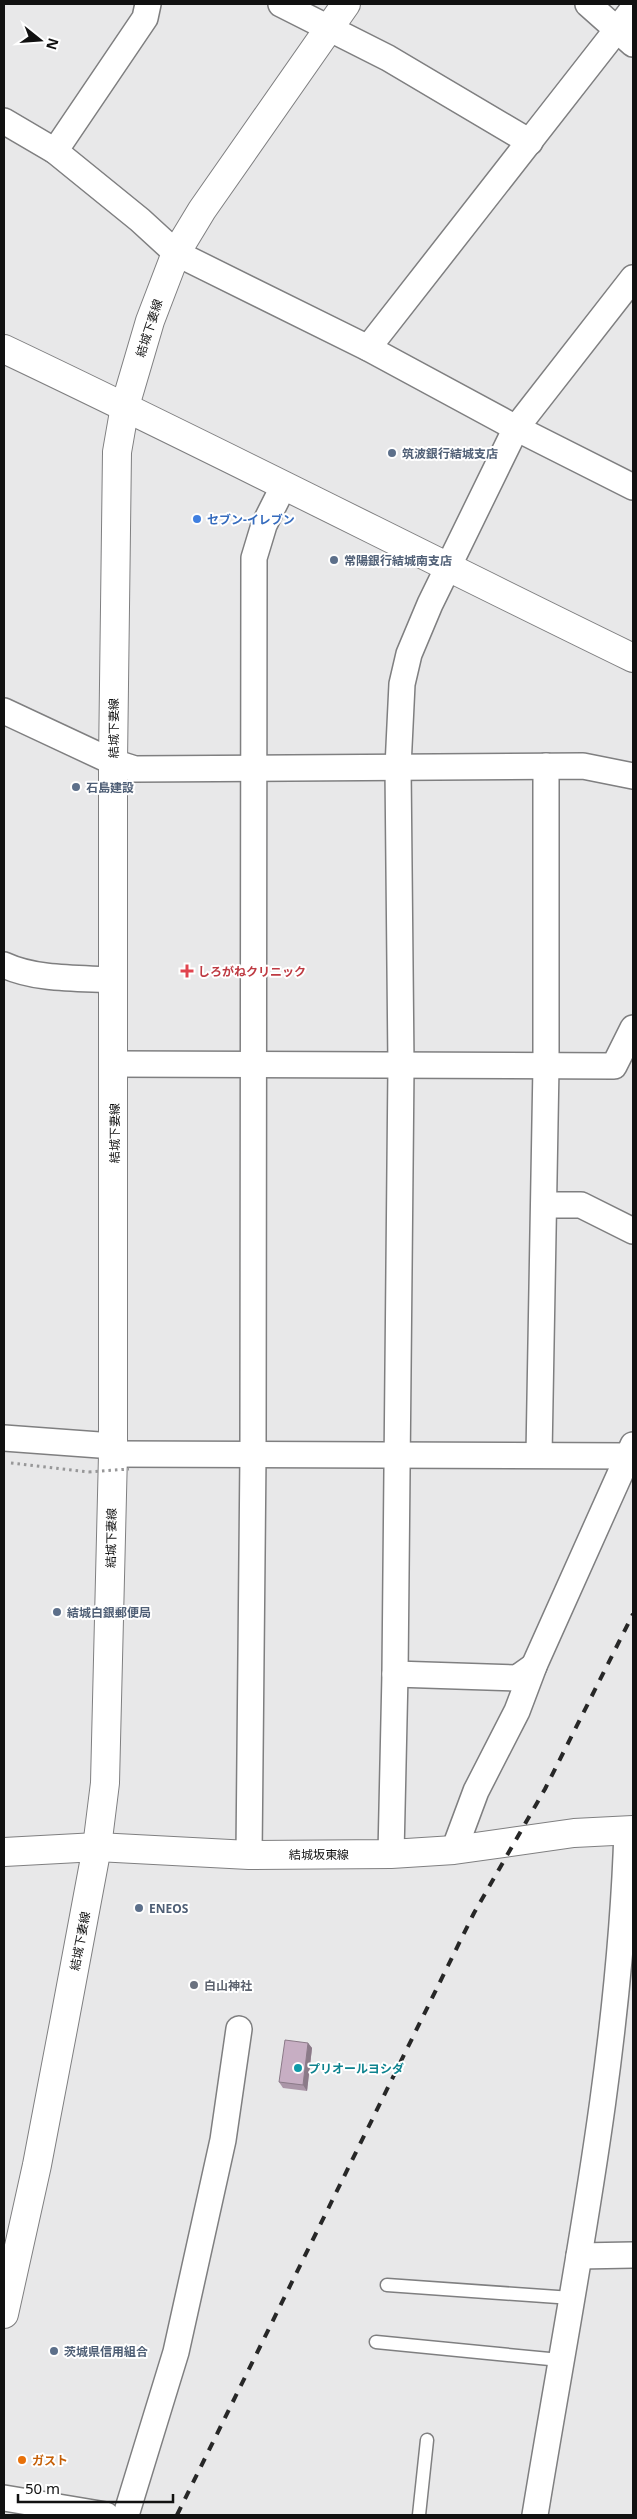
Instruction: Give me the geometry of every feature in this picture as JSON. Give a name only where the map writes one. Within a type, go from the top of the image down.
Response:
[{"type":"main road","name":"結城下妻線","points":[[4,2314],[37,2165],[97,1847],[105,1783],[118,1457],[113,762],[117,452],[125,406],[150,321],[176,253],[202,210],[328,27],[346,4]]},
{"type":"main road","points":[[4,349],[125,406],[448,568],[633,658]]},
{"type":"main road","name":"結城坂東線","points":[[4,1852],[97,1847],[249,1855],[391,1854],[454,1850],[574,1834],[630,1830]]},
{"type":"street","points":[[55,151],[145,18],[148,4]]},
{"type":"street","points":[[281,4],[388,58],[530,142]]},
{"type":"street","points":[[588,4],[626,37]]},
{"type":"street","points":[[368,348],[530,142],[626,37],[633,9]]},
{"type":"street","points":[[4,121],[55,151],[140,220],[176,253],[368,348],[516,428],[633,487]]},
{"type":"street","points":[[391,1854],[395,1674],[401,1066],[398,767],[402,684],[409,654],[448,568],[516,428],[633,278]]},
{"type":"street","points":[[249,1855],[253,1456],[254,558],[264,525],[284,485]]},
{"type":"street","points":[[4,711],[113,762],[135,769],[583,766],[633,776]]},
{"type":"street","points":[[539,1455],[546,1066],[546,766]]},
{"type":"street","points":[[4,965],[53,976],[114,980]]},
{"type":"street","points":[[114,1064],[546,1066],[624,1071],[633,1028]]},
{"type":"street","points":[[544,1205],[581,1205],[633,1231]]},
{"type":"street","points":[[4,1438],[118,1457],[539,1455],[631,1451],[534,1666],[517,1710],[476,1791],[454,1850]]},
{"type":"street","points":[[395,1674],[517,1678],[534,1666]]},
{"type":"street","points":[[535,2515],[603,2104],[618,1980],[630,1830]]},
{"type":"street","points":[[126,2515],[176,2352],[223,2140],[239,2029]]},
{"type":"street","points":[[579,2256],[633,2256]]},
{"type":"street","points":[[4,2498],[106,2515]]},
{"type":"lane","points":[[387,2285],[572,2298]]},
{"type":"lane","points":[[376,2342],[560,2360]]},
{"type":"lane","points":[[419,2515],[427,2440]]},
{"type":"path","points":[[11,1463],[89,1472],[118,1457]]},
{"type":"building","name":"プリオールヨシダ","points":[[285,2040],[308,2043],[303,2085],[279,2082]]},
{"type":"railway","points":[[177,2515],[474,1913],[545,1789],[633,1614]]},
{"type":"place","name":"筑波銀行結城支店","points":[[392,453]]},
{"type":"place","name":"セブン-イレブン","points":[[197,519]]},
{"type":"place","name":"常陽銀行結城南支店","points":[[334,560]]},
{"type":"place","name":"石島建設","points":[[76,787]]},
{"type":"place","name":"しろがねクリニック","points":[[187,971]]},
{"type":"place","name":"結城白銀郵便局","points":[[57,1612]]},
{"type":"place","name":"ENEOS","points":[[139,1908]]},
{"type":"place","name":"白山神社","points":[[194,1985]]},
{"type":"place","name":"プリオールヨシダ","points":[[298,2068]]},
{"type":"place","name":"茨城県信用組合","points":[[54,2351]]},
{"type":"place","name":"ガスト","points":[[22,2460]]}]
